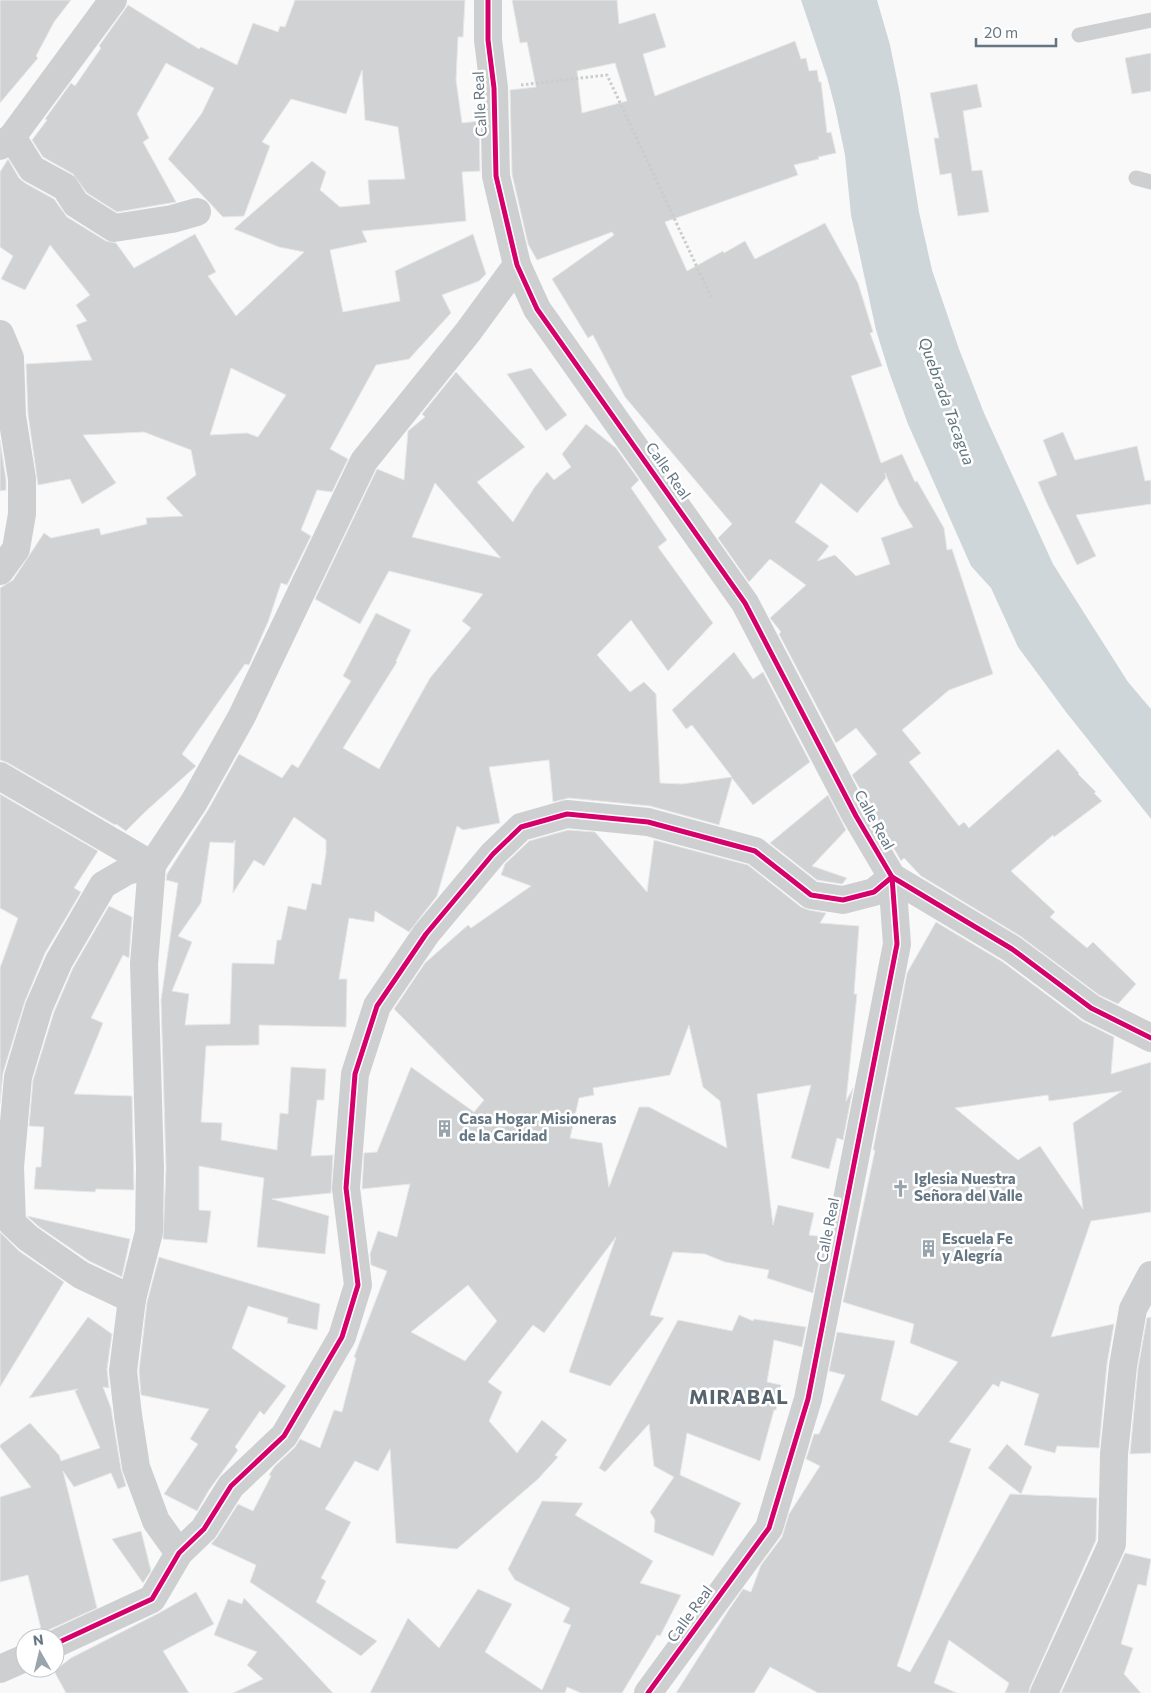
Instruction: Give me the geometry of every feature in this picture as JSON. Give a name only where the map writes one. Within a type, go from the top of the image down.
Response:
[{"type":"street","points":[[113,0],[6,141],[32,169],[66,187],[76,204],[114,228],[172,219],[197,212]]},
{"type":"street","name":"Calle Real","points":[[488,0],[488,40],[494,88],[496,176],[517,265],[537,309],[746,603],[856,816],[892,877],[897,944],[808,1399],[769,1528],[648,1693]]},
{"type":"street","points":[[179,1553],[156,1521],[136,1467],[123,1371],[132,1299],[149,1232],[150,1168],[144,964],[152,865],[194,802],[242,716],[364,461],[468,332],[517,265]]},
{"type":"street","points":[[0,334],[10,358],[12,416],[22,479],[22,514],[16,550],[0,571]]},
{"type":"street","points":[[0,776],[152,865]]},
{"type":"street","points":[[65,1639],[152,1599],[179,1553],[204,1529],[231,1486],[284,1436],[342,1337],[358,1285],[346,1188],[355,1074],[377,1006],[426,934],[493,854],[521,827],[567,814],[648,822],[755,851],[811,894],[843,900],[874,892],[892,877],[1012,949],[1091,1008],[1151,1038]]},
{"type":"street","points":[[132,1299],[81,1275],[28,1238],[12,1223],[10,1167],[18,1077],[39,1007],[59,962],[103,885],[126,872],[152,865]]},
{"type":"street","points":[[1044,1693],[1112,1544],[1114,1454],[1123,1366],[1133,1309],[1151,1275]]},
{"type":"street","points":[[0,1669],[15,1662]]},
{"type":"lane","points":[[1079,35],[1151,20]]},
{"type":"lane","points":[[1136,178],[1151,182]]},
{"type":"path","points":[[494,88],[607,75],[711,298]]},
{"type":"water","name":"Quebrada Tacagua","points":[[801,0],[877,0],[890,45],[900,94],[919,212],[932,270],[959,349],[984,413],[1053,564],[1128,682],[1151,709],[1151,819],[1066,712],[1018,647],[991,588],[971,566],[908,424],[876,330],[851,215],[845,155],[835,107]]},
{"type":"building","points":[[0,0],[71,0],[54,22],[36,56],[38,58],[0,103]]},
{"type":"building","points":[[295,0],[465,0],[463,37],[458,37],[456,80],[462,123],[479,121],[480,171],[462,172],[466,221],[362,231],[367,242],[330,250],[343,312],[400,301],[395,271],[473,234],[486,274],[479,281],[442,295],[451,313],[409,359],[376,365],[330,449],[348,459],[332,492],[317,490],[301,530],[311,536],[287,585],[281,583],[268,622],[249,665],[245,664],[182,754],[196,766],[126,831],[0,760],[0,588],[13,580],[44,533],[51,538],[99,528],[101,535],[147,524],[146,518],[183,516],[166,498],[196,475],[191,450],[144,432],[83,435],[116,483],[82,504],[70,479],[38,485],[28,414],[26,364],[92,360],[76,325],[87,321],[76,305],[90,295],[50,245],[25,290],[1,279],[13,256],[0,247],[0,172],[8,159],[19,178],[54,199],[67,217],[106,241],[116,243],[134,268],[195,234],[216,272],[208,276],[236,316],[304,252],[279,247],[234,229],[312,161],[326,172],[320,190],[340,207],[370,204],[368,180],[405,179],[398,127],[365,120],[362,70],[346,114],[291,99],[262,142],[270,146],[244,216],[223,217],[168,159],[202,113],[214,88],[166,63],[137,114],[149,138],[143,142],[176,202],[117,212],[87,193],[73,174],[43,157],[32,140],[71,83],[75,86],[101,48],[99,46],[128,5],[199,49],[201,47],[237,65],[253,23],[278,32],[280,26],[285,27]],"holes":[[[231,368],[286,395],[258,437],[247,433],[210,435]]]},
{"type":"building","points":[[512,0],[617,0],[619,24],[655,13],[666,47],[643,54],[655,96],[795,41],[801,59],[806,58],[809,71],[817,70],[819,82],[821,82],[827,133],[831,132],[836,153],[794,165],[798,175],[665,222],[687,271],[745,241],[755,259],[825,223],[858,283],[873,332],[870,333],[882,366],[851,376],[881,463],[902,454],[915,482],[917,481],[944,528],[947,550],[952,549],[993,674],[949,690],[902,730],[921,753],[909,762],[959,826],[964,822],[969,828],[1058,749],[1078,774],[1096,792],[1094,793],[1102,801],[1054,837],[1053,835],[1011,871],[1055,912],[1050,917],[1087,948],[1093,942],[1136,984],[1118,1004],[1099,995],[1020,936],[921,876],[904,858],[901,861],[852,775],[877,754],[856,728],[836,743],[779,634],[781,632],[770,618],[806,585],[770,559],[749,582],[718,538],[732,524],[625,397],[593,335],[588,338],[552,279],[614,235],[612,232],[537,260],[528,244],[512,174],[510,90],[536,87],[527,42],[520,43]],"holes":[[[615,63],[627,101],[582,113],[577,71]],[[885,473],[899,505],[913,527],[881,538],[890,564],[856,576],[835,555],[817,561],[829,546],[795,522],[821,483],[857,513],[886,478]]]},
{"type":"building","points":[[1151,53],[1151,91],[1132,94],[1125,58]]},
{"type":"building","points":[[977,84],[982,107],[963,111],[972,171],[982,170],[989,212],[958,216],[951,173],[940,175],[934,138],[939,138],[930,93]]},
{"type":"building","points":[[531,368],[567,415],[546,431],[507,374]]},
{"type":"building","points":[[456,372],[525,447],[477,482],[513,522],[534,488],[547,472],[554,480],[571,467],[562,454],[586,424],[616,448],[639,480],[631,488],[667,540],[658,547],[713,623],[668,671],[631,620],[597,655],[630,692],[644,682],[656,694],[660,783],[682,784],[732,777],[692,725],[686,729],[672,710],[734,652],[753,679],[763,672],[810,762],[753,805],[732,778],[719,825],[650,806],[569,798],[553,802],[549,760],[489,767],[500,823],[463,830],[457,826],[437,896],[409,932],[375,911],[374,922],[349,918],[339,979],[347,979],[346,1027],[259,1025],[259,1045],[206,1046],[201,1122],[222,1123],[221,1140],[277,1150],[280,1113],[288,1114],[291,1067],[326,1069],[324,1100],[317,1100],[311,1156],[333,1155],[331,1193],[272,1199],[329,1216],[325,1254],[257,1247],[264,1178],[199,1166],[199,1210],[211,1211],[207,1243],[163,1239],[166,1168],[161,1000],[178,883],[166,880],[167,874],[208,810],[239,754],[282,778],[292,764],[298,768],[351,681],[343,676],[376,613],[411,630],[397,662],[343,748],[379,769],[430,678],[471,628],[462,621],[483,594],[389,571],[360,624],[315,599],[377,469],[404,480],[408,431],[425,417],[422,414]],"holes":[[[435,483],[501,558],[412,537]],[[294,817],[326,840],[321,885],[312,883],[306,910],[288,906],[281,940],[277,940],[274,964],[232,963],[230,1024],[185,1025],[189,994],[172,991],[192,942],[178,936],[201,903],[210,842],[233,843],[235,840],[233,893],[254,860],[264,866]]]},
{"type":"building","points":[[1063,432],[1075,460],[1137,446],[1145,481],[1151,480],[1151,504],[1076,515],[1096,556],[1077,565],[1038,482],[1057,475],[1043,440]]},
{"type":"building","points":[[0,440],[6,490],[0,491]]},
{"type":"building","points":[[0,794],[98,851],[74,888],[81,892],[45,953],[25,1001],[3,1073],[0,1103],[0,968],[18,918],[0,908]]},
{"type":"building","points":[[828,795],[846,830],[812,866],[847,878],[842,884],[817,880],[770,843]]},
{"type":"building","points":[[568,830],[595,832],[647,892],[654,840],[748,865],[801,907],[826,913],[820,923],[859,926],[854,994],[857,994],[846,1101],[853,1088],[843,1140],[837,1138],[829,1169],[791,1158],[811,1085],[757,1094],[773,1225],[778,1205],[814,1213],[809,1235],[824,1237],[813,1293],[767,1278],[769,1270],[725,1262],[705,1254],[673,1252],[650,1315],[664,1318],[610,1386],[569,1372],[616,1237],[544,1333],[533,1325],[488,1382],[502,1392],[489,1421],[517,1453],[542,1420],[567,1440],[555,1455],[558,1457],[538,1479],[457,1549],[396,1543],[390,1449],[378,1471],[355,1461],[325,1509],[351,1522],[321,1578],[326,1581],[316,1602],[377,1641],[361,1656],[250,1582],[256,1565],[211,1544],[238,1504],[253,1511],[274,1467],[295,1447],[300,1439],[320,1448],[334,1410],[342,1412],[356,1358],[354,1357],[387,1271],[371,1265],[370,1254],[378,1231],[397,1237],[410,1184],[362,1189],[364,1153],[377,1152],[411,1067],[474,1112],[484,1100],[394,1009],[425,963],[468,925],[471,928],[531,886],[501,875],[505,864],[529,841]],"holes":[[[689,1025],[703,1087],[720,1101],[727,1148],[649,1107],[639,1107],[609,1187],[602,1143],[570,1138],[579,1098],[594,1095],[593,1088],[670,1075]],[[468,1285],[497,1321],[465,1361],[411,1332]]]},
{"type":"building","points":[[109,906],[132,917],[129,958],[123,955],[91,1018],[103,1023],[74,1094],[132,1096],[134,1190],[96,1189],[95,1192],[34,1189],[36,1167],[41,1167],[44,1127],[29,1126],[33,1080],[54,1012],[73,968]]},
{"type":"building","points":[[936,922],[1003,962],[1082,1021],[1114,1037],[1111,1074],[1151,1062],[1151,1212],[1091,1221],[1051,1337],[1114,1324],[1107,1364],[1099,1448],[1057,1446],[1055,1453],[1024,1445],[1039,1394],[1001,1381],[999,1387],[993,1384],[949,1442],[971,1449],[897,1666],[910,1672],[1010,1494],[1097,1498],[1096,1540],[1029,1693],[1005,1693],[1009,1683],[949,1640],[934,1683],[957,1693],[818,1693],[770,1667],[754,1693],[676,1693],[743,1589],[751,1592],[761,1565],[782,1537],[789,1514],[820,1466],[806,1459],[814,1434],[819,1434],[845,1375],[829,1371],[837,1332],[895,1341],[881,1400],[917,1416],[958,1362],[910,1343],[914,1324],[843,1302],[875,1150],[873,1150],[907,973]],"holes":[[[1122,1091],[1073,1123],[1083,1209],[1040,1146],[1018,1160],[955,1108],[1048,1095],[1049,1101]]]},
{"type":"building","points":[[27,1216],[130,1239],[122,1277],[89,1261],[38,1226]]},
{"type":"building","points":[[0,1232],[19,1251],[64,1282],[0,1387]]},
{"type":"building","points":[[159,1257],[320,1304],[317,1330],[287,1323],[288,1318],[248,1306],[232,1348],[286,1386],[264,1415],[260,1411],[235,1447],[238,1450],[209,1490],[197,1511],[164,1494],[198,1444],[190,1439],[209,1409],[141,1395],[139,1371],[147,1302]]},
{"type":"building","points":[[739,1315],[753,1321],[754,1319],[806,1327],[802,1347],[774,1340],[767,1382],[781,1385],[776,1410],[774,1410],[760,1461],[687,1433],[680,1475],[741,1503],[713,1556],[654,1532],[655,1520],[650,1512],[674,1477],[654,1466],[649,1424],[605,1472],[599,1468],[678,1320],[732,1331]]},
{"type":"building","points":[[88,1317],[112,1334],[107,1369],[109,1388],[103,1387],[111,1408],[121,1469],[126,1486],[118,1489],[111,1473],[74,1487],[63,1471],[97,1608],[53,1628],[41,1628],[28,1575],[0,1582],[0,1497],[31,1487],[0,1445],[30,1423],[59,1455],[61,1461],[100,1448],[75,1391],[78,1389],[29,1398]]},
{"type":"building","points":[[1151,1317],[1151,1453],[1130,1454],[1138,1368],[1147,1318]]},
{"type":"building","points":[[1007,1444],[1032,1467],[1021,1494],[988,1468]]},
{"type":"building","points":[[542,1501],[583,1503],[575,1515],[653,1561],[640,1583],[681,1595],[660,1636],[657,1635],[622,1693],[581,1693],[567,1687],[565,1693],[370,1693],[408,1618],[439,1648],[478,1589],[512,1604],[485,1652],[542,1690],[571,1625],[563,1622],[570,1608],[515,1580],[508,1569]]},
{"type":"building","points":[[141,1531],[151,1571],[143,1583],[112,1539]]},
{"type":"building","points":[[1125,1553],[1151,1559],[1146,1586],[1138,1584],[1121,1644],[1133,1648],[1124,1674],[1141,1693],[1061,1693]]},
{"type":"building","points":[[196,1592],[214,1624],[163,1651],[189,1693],[66,1693],[58,1678],[65,1678],[65,1663]]},
{"type":"building","points":[[244,1598],[333,1693],[233,1693],[263,1679],[247,1665],[257,1652],[214,1635],[228,1599],[242,1604]]},
{"type":"cycle path","points":[[488,0],[488,40],[494,88],[496,176],[517,265],[537,309],[745,603],[856,816],[892,877],[897,944],[808,1399],[769,1528],[648,1693]]},
{"type":"cycle path","points":[[65,1639],[152,1599],[179,1553],[204,1529],[231,1486],[284,1436],[342,1337],[358,1285],[346,1188],[355,1074],[377,1006],[426,934],[493,854],[521,827],[567,814],[648,822],[755,851],[811,895],[843,900],[874,892],[892,877],[1012,949],[1091,1008],[1151,1038]]},
{"type":"place","name":"Casa Hogar Misioneras de la Caridad","points":[[445,1128]]},
{"type":"place","name":"Iglesia Nuestra Señora del Valle","points":[[900,1188]]},
{"type":"place","name":"Escuela Fe y Alegría","points":[[928,1248]]},
{"type":"district","name":"MIRABAL","points":[[739,1397]]}]
